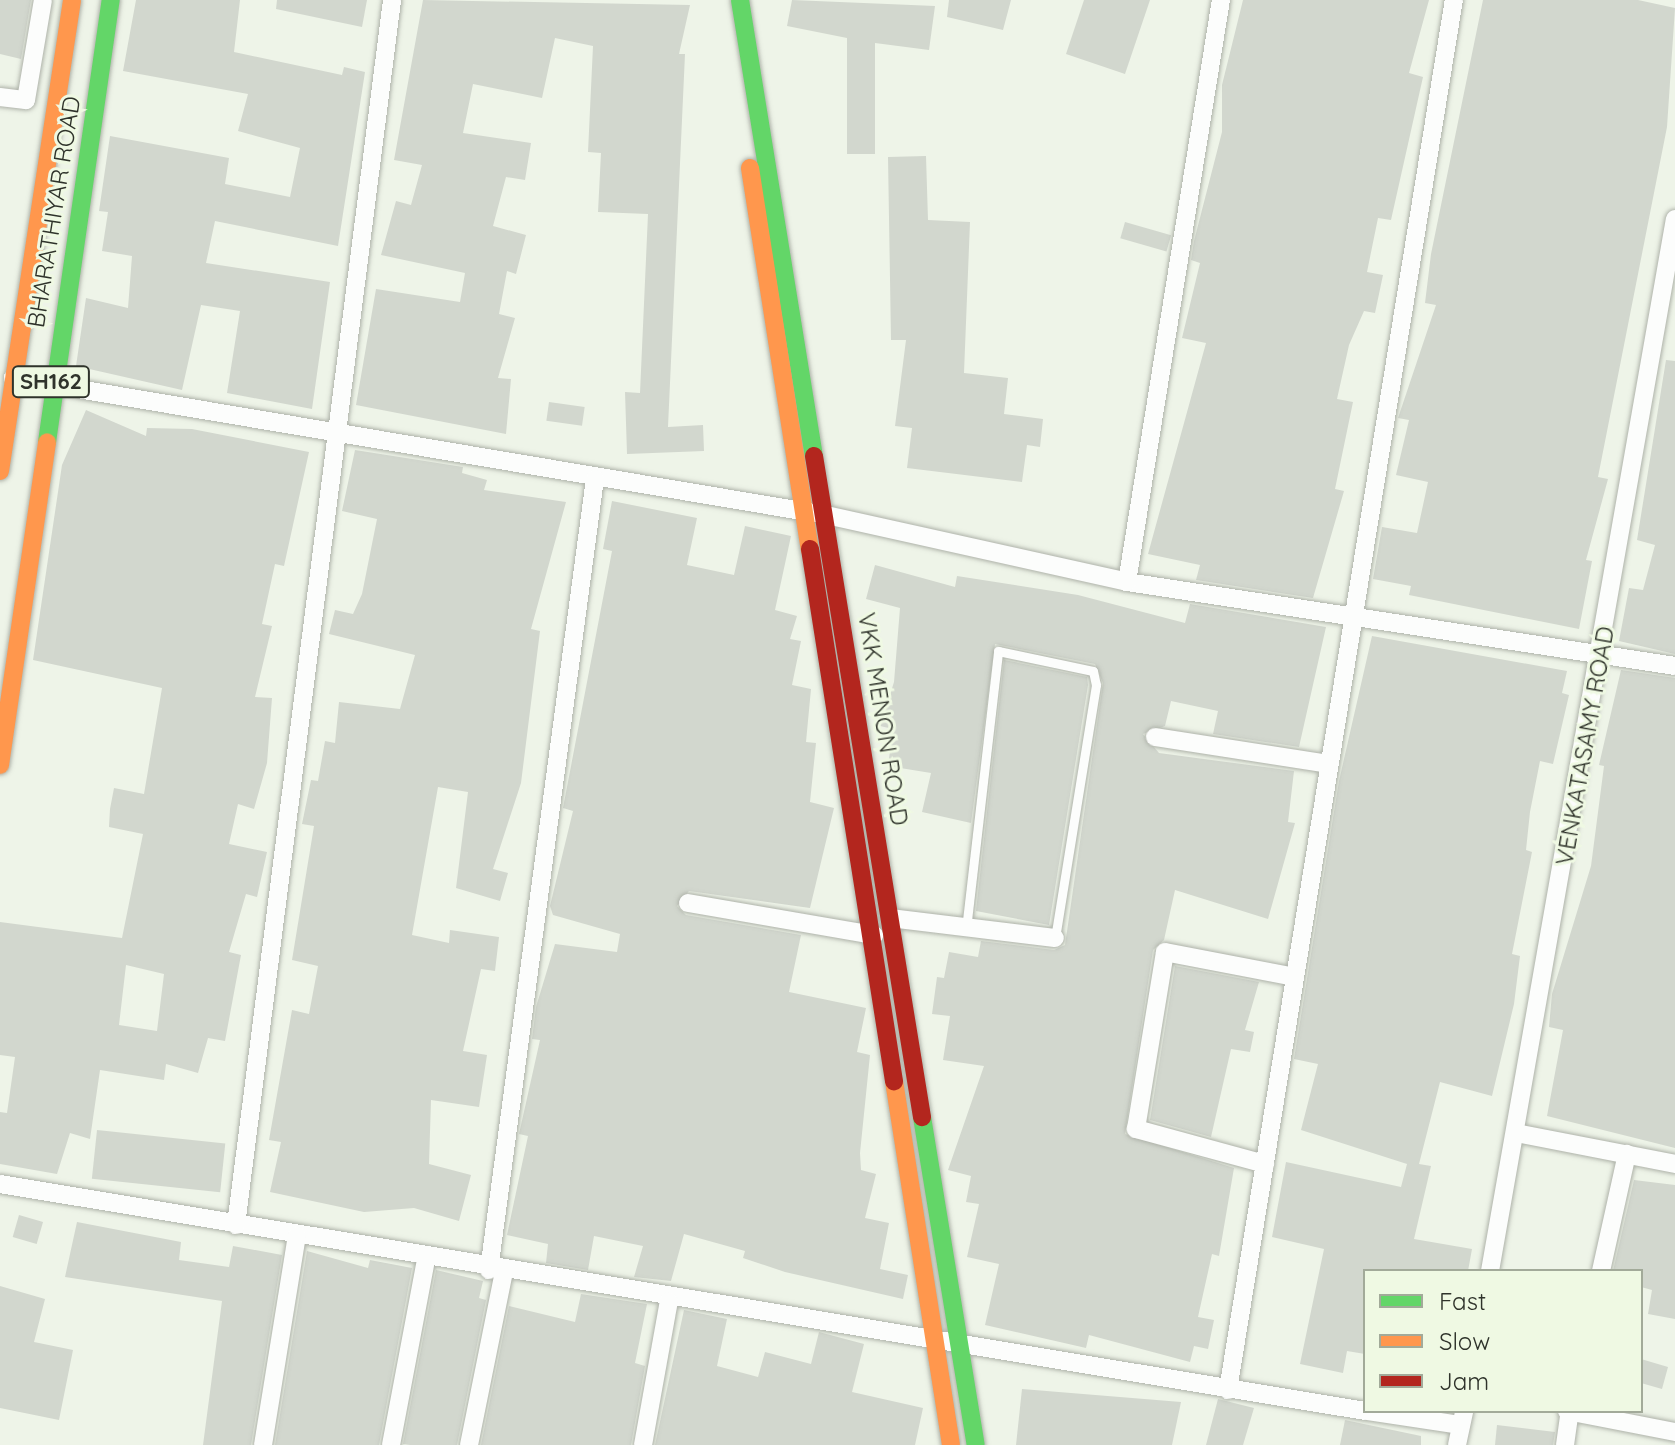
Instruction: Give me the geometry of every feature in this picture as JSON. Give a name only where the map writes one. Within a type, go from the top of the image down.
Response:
[{"type":"street","points":[[0,97],[26,100],[43,0]]},
{"type":"street","name":"BHARATHIYAR ROAD","points":[[0,471],[72,0]]},
{"type":"street","name":"BHARATHIYAR ROAD","points":[[0,765],[51,385],[111,0]]},
{"type":"street","points":[[236,1225],[334,430],[392,0]]},
{"type":"street","name":"VKK MENON ROAD","points":[[724,0],[874,935],[951,1445]]},
{"type":"street","name":"VKK MENON ROAD","points":[[740,0],[976,1445]]},
{"type":"street","points":[[1127,582],[1221,0]]},
{"type":"street","points":[[1228,1390],[1454,0]]},
{"type":"street","name":"VENKATASAMY ROAD","points":[[1490,1269],[1602,653],[1675,219]]},
{"type":"street","points":[[13,378],[334,430],[595,479],[826,515],[1127,582],[1675,666]]},
{"type":"street","points":[[469,1445],[496,1271],[595,479]]},
{"type":"street","points":[[1155,737],[1329,764]]},
{"type":"street","points":[[688,903],[874,935]]},
{"type":"street","points":[[890,918],[1055,938]]},
{"type":"street","points":[[1265,1164],[1136,1129],[1165,952],[1295,977]]},
{"type":"street","points":[[1516,1133],[1675,1164]]},
{"type":"street","points":[[1601,1269],[1627,1154]]},
{"type":"street","points":[[0,1184],[669,1301],[933,1334],[1228,1390],[1363,1411]]},
{"type":"street","points":[[263,1445],[297,1236]]},
{"type":"street","points":[[391,1445],[426,1260]]},
{"type":"street","points":[[643,1445],[669,1301]]},
{"type":"street","points":[[1393,1413],[1462,1418],[1457,1445]]},
{"type":"street","points":[[1565,1445],[1569,1413]]},
{"type":"street","points":[[1579,1413],[1675,1432]]},
{"type":"lane","points":[[966,929],[998,651],[1093,671],[1096,685],[1055,938]]},
{"type":"building","points":[[0,0],[31,0],[21,59],[0,54]]},
{"type":"building","points":[[136,0],[240,0],[234,52],[342,75],[344,67],[365,72],[338,246],[215,221],[206,263],[330,282],[312,409],[227,393],[240,311],[201,305],[182,390],[76,366],[86,298],[128,308],[132,256],[102,251],[108,212],[99,211],[110,136],[229,158],[225,184],[290,197],[300,148],[238,131],[248,94],[123,71]]},
{"type":"building","points":[[277,0],[367,0],[362,27],[276,9]]},
{"type":"building","points":[[423,0],[690,5],[679,54],[685,54],[668,427],[703,425],[704,451],[627,454],[625,392],[640,393],[648,214],[598,212],[601,153],[588,152],[593,46],[555,38],[542,98],[473,84],[463,133],[531,143],[525,180],[506,177],[493,226],[526,235],[516,274],[507,271],[499,314],[515,318],[498,378],[511,379],[506,434],[356,405],[376,289],[460,302],[465,273],[381,255],[396,201],[411,205],[422,165],[394,160]]},
{"type":"building","points":[[792,0],[935,6],[929,50],[875,43],[875,154],[847,154],[847,38],[787,26]]},
{"type":"building","points":[[949,0],[1011,0],[1003,30],[947,17]]},
{"type":"building","points":[[1084,0],[1150,0],[1125,74],[1066,54]]},
{"type":"building","points":[[1243,0],[1429,0],[1409,73],[1423,77],[1391,220],[1378,218],[1367,272],[1383,275],[1375,313],[1364,311],[1349,345],[1337,399],[1353,402],[1335,489],[1344,491],[1313,598],[1196,580],[1200,565],[1148,554],[1206,343],[1182,338],[1200,263],[1191,260],[1194,241],[1222,132],[1222,85]]},
{"type":"building","points":[[1483,0],[1638,0],[1675,8],[1667,127],[1598,477],[1608,479],[1586,560],[1592,561],[1579,629],[1409,595],[1411,586],[1373,579],[1382,527],[1417,533],[1428,482],[1396,475],[1409,420],[1398,418],[1436,305],[1425,303],[1431,254]]},
{"type":"building","points":[[926,156],[928,220],[970,222],[964,373],[1008,378],[1004,414],[1043,419],[1040,447],[1027,445],[1022,482],[907,468],[912,428],[895,426],[906,340],[891,340],[888,157]]},
{"type":"building","points":[[1125,222],[1171,235],[1166,252],[1120,238]]},
{"type":"building","points":[[1666,360],[1675,361],[1675,654],[1619,641],[1629,588],[1643,590],[1655,545],[1637,540]]},
{"type":"building","points":[[549,402],[585,407],[582,426],[546,421]]},
{"type":"building","points":[[86,410],[146,436],[147,428],[192,429],[309,452],[284,566],[275,564],[262,624],[272,626],[255,697],[272,698],[267,763],[254,809],[238,804],[229,844],[267,852],[257,897],[246,894],[229,952],[241,955],[225,1041],[208,1038],[198,1073],[166,1064],[164,1080],[100,1070],[90,1139],[70,1133],[57,1174],[0,1164],[0,1112],[7,1113],[15,1057],[0,1055],[0,922],[122,938],[143,834],[109,827],[110,809],[114,788],[144,794],[162,688],[33,660],[62,465]],"holes":[[[126,965],[164,974],[157,1031],[119,1025]]]},
{"type":"building","points":[[355,450],[463,467],[462,473],[487,480],[484,490],[566,502],[531,629],[540,631],[521,783],[493,869],[508,873],[500,901],[456,888],[468,792],[438,787],[412,935],[449,943],[450,930],[499,937],[495,971],[481,969],[463,1051],[487,1055],[479,1107],[431,1100],[429,1164],[471,1175],[459,1221],[414,1208],[364,1212],[270,1192],[281,1142],[269,1140],[292,1010],[309,1014],[318,966],[292,960],[314,826],[302,824],[311,780],[318,781],[325,741],[335,743],[339,702],[400,709],[415,655],[329,634],[335,610],[353,614],[362,594],[377,519],[342,511]]},
{"type":"building","points":[[612,501],[697,518],[687,565],[734,575],[745,526],[791,536],[775,610],[797,616],[790,639],[801,641],[792,685],[811,689],[806,742],[816,743],[810,802],[834,808],[810,908],[689,891],[677,906],[686,915],[801,935],[789,992],[866,1008],[857,1052],[870,1055],[861,1170],[876,1174],[865,1218],[889,1223],[880,1269],[908,1275],[903,1299],[785,1272],[743,1258],[745,1251],[684,1234],[671,1281],[634,1277],[643,1246],[594,1236],[588,1270],[546,1263],[548,1244],[507,1235],[528,1136],[519,1134],[540,1040],[532,1039],[536,1007],[555,944],[617,952],[620,934],[553,915],[550,906],[573,811],[563,808],[612,551],[603,549]]},
{"type":"building","points":[[875,565],[955,587],[957,576],[1078,595],[1185,623],[1190,604],[1326,627],[1299,747],[1213,734],[1218,711],[1171,701],[1165,726],[1143,734],[1159,753],[1294,771],[1288,822],[1295,823],[1268,919],[1175,890],[1164,940],[1153,950],[1125,1134],[1234,1168],[1219,1256],[1212,1254],[1198,1317],[1214,1320],[1208,1349],[1194,1346],[1190,1362],[1089,1335],[1086,1348],[985,1325],[999,1264],[967,1257],[979,1204],[966,1202],[971,1176],[948,1170],[984,1066],[943,1060],[950,1016],[932,1014],[937,977],[944,978],[949,952],[978,957],[981,941],[1054,950],[1065,945],[1103,683],[1095,664],[995,644],[971,823],[922,812],[931,773],[888,766],[893,729],[880,726],[894,682],[900,608],[866,599]]},
{"type":"building","points":[[1372,636],[1567,671],[1562,693],[1569,695],[1553,764],[1540,761],[1530,812],[1526,850],[1532,852],[1512,954],[1520,956],[1514,1004],[1492,1096],[1440,1082],[1419,1164],[1431,1166],[1414,1239],[1472,1249],[1468,1269],[1363,1269],[1363,1354],[1347,1351],[1343,1373],[1300,1364],[1324,1249],[1272,1237],[1286,1162],[1401,1187],[1407,1164],[1301,1130],[1318,1064],[1294,1059],[1339,781]]},
{"type":"building","points":[[1004,660],[1087,677],[1049,925],[976,911]]},
{"type":"building","points":[[1621,670],[1675,678],[1675,1148],[1547,1116],[1563,1030],[1549,1027],[1552,994],[1591,866],[1604,766],[1599,765]]},
{"type":"building","points":[[1175,966],[1259,982],[1245,1030],[1254,1032],[1250,1052],[1231,1049],[1211,1137],[1150,1120]]},
{"type":"building","points":[[97,1130],[225,1143],[220,1192],[92,1179]]},
{"type":"building","points":[[1634,1180],[1675,1185],[1675,1319],[1648,1314],[1652,1290],[1643,1288],[1643,1269],[1613,1269]]},
{"type":"building","points":[[19,1215],[43,1222],[37,1244],[13,1237]]},
{"type":"building","points":[[77,1222],[181,1242],[179,1260],[229,1267],[233,1246],[282,1255],[251,1445],[203,1445],[222,1301],[65,1277]]},
{"type":"building","points":[[307,1251],[368,1268],[370,1260],[412,1268],[379,1445],[275,1445]]},
{"type":"building","points":[[436,1270],[483,1281],[479,1298],[486,1300],[457,1445],[403,1444]]},
{"type":"building","points":[[0,1286],[45,1299],[34,1342],[73,1350],[59,1420],[0,1408]]},
{"type":"building","points":[[581,1294],[647,1304],[635,1363],[645,1366],[631,1445],[481,1445],[509,1306],[575,1322]]},
{"type":"building","points":[[684,1310],[727,1319],[717,1366],[758,1377],[765,1352],[811,1364],[819,1332],[864,1344],[852,1392],[923,1408],[915,1445],[655,1445]]},
{"type":"building","points":[[1643,1360],[1668,1367],[1662,1389],[1643,1384]]},
{"type":"building","points":[[1022,1389],[1181,1402],[1172,1445],[1016,1445]]},
{"type":"building","points":[[1218,1399],[1254,1408],[1243,1445],[1206,1445]]},
{"type":"building","points":[[1345,1420],[1421,1436],[1421,1445],[1340,1445]]},
{"type":"building","points":[[1497,1425],[1555,1432],[1553,1445],[1495,1445]]},
{"type":"traffic: fast","points":[[47,442],[111,0]]},
{"type":"traffic: fast","points":[[740,0],[814,456]]},
{"type":"traffic: fast","points":[[922,1117],[976,1445]]},
{"type":"traffic: slow","points":[[0,471],[72,0]]},
{"type":"traffic: slow","points":[[750,168],[810,549]]},
{"type":"traffic: slow","points":[[0,765],[47,442]]},
{"type":"traffic: slow","points":[[894,1081],[951,1445]]},
{"type":"traffic: jam","points":[[814,456],[922,1117]]},
{"type":"traffic: jam","points":[[810,549],[894,1081]]}]
